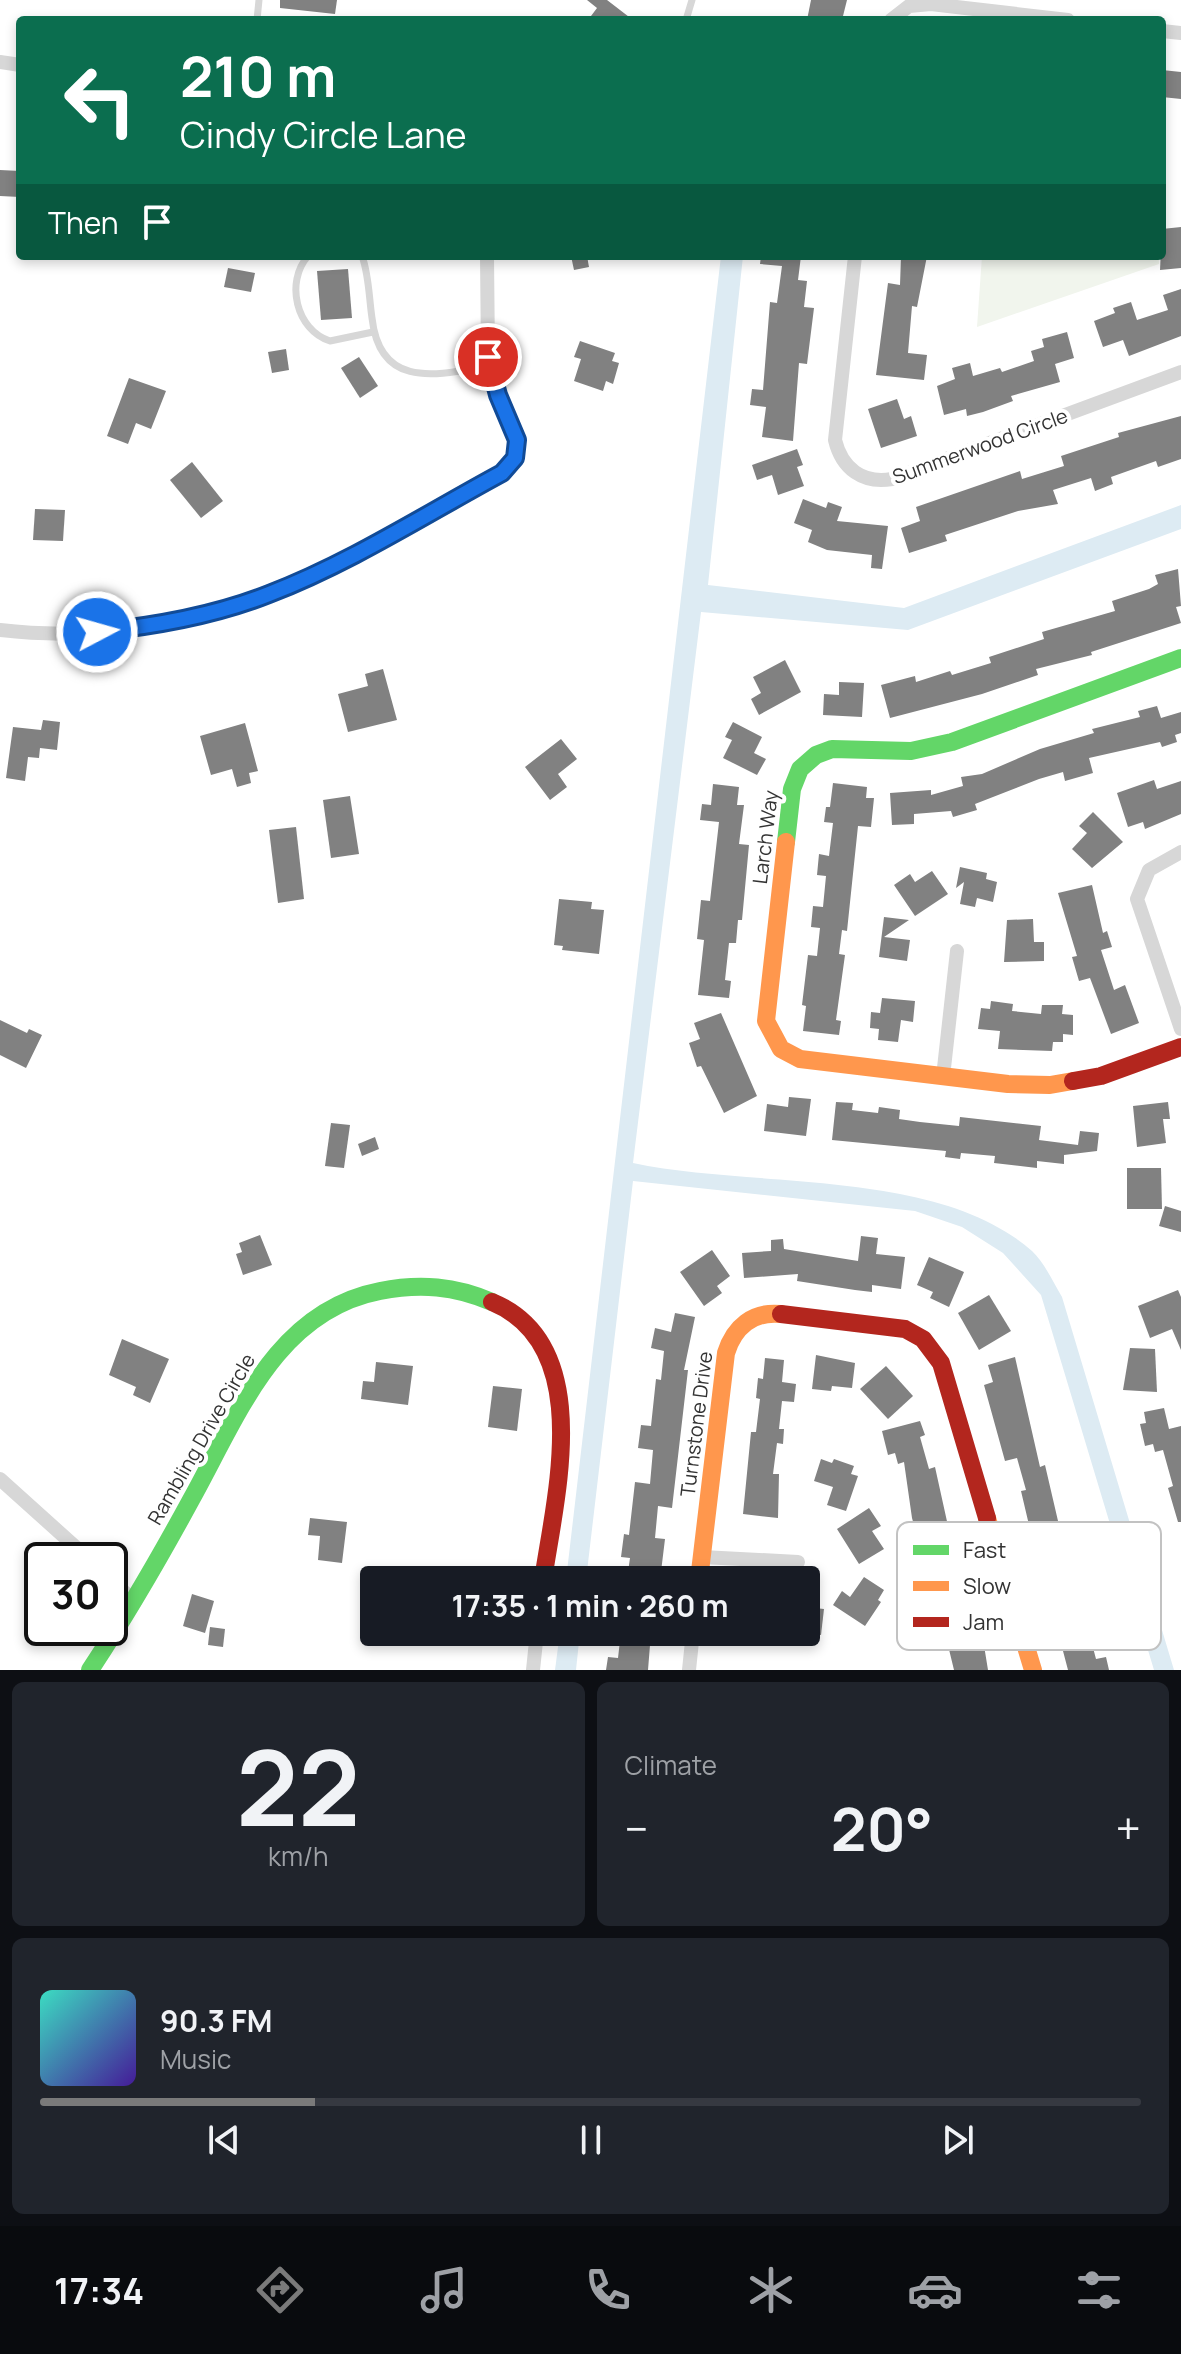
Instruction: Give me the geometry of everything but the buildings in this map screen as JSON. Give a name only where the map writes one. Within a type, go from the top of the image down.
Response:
[{"type":"street","points":[[896,16],[909,6],[931,4],[1034,16]]},
{"type":"street","points":[[0,630],[97,632],[163,623],[228,608],[269,594],[340,562],[502,473],[515,458],[517,440],[490,366],[486,327],[487,260]]},
{"type":"street","name":"Summerwood Circle","points":[[855,260],[835,440],[849,469],[868,479],[892,479],[1181,372]]},
{"type":"street","name":"Larch Way","points":[[943,1077],[800,1059],[781,1049],[769,1031],[766,1010],[792,789],[800,769],[816,755],[832,749],[911,751],[952,742],[1181,658]]},
{"type":"street","points":[[1181,852],[1149,870],[1137,899],[1181,1029]]},
{"type":"street","points":[[957,951],[943,1077],[1029,1086],[1065,1083],[1101,1076],[1181,1047]]},
{"type":"street","name":"Rambling Drive Circle","points":[[90,1670],[135,1602],[259,1376],[282,1346],[311,1321],[356,1297],[380,1289],[443,1285],[492,1300],[531,1331],[548,1357],[561,1407],[544,1566]]},
{"type":"street","name":"Turnstone Drive","points":[[701,1566],[726,1353],[733,1334],[749,1319],[769,1313],[905,1329],[930,1346],[947,1383],[989,1522]]},
{"type":"street","points":[[0,1479],[70,1542]]},
{"type":"street","points":[[702,1557],[798,1562]]},
{"type":"street","points":[[128,1596],[135,1602]]},
{"type":"street","points":[[533,1670],[536,1646]]},
{"type":"street","points":[[689,1670],[692,1646]]},
{"type":"street","name":"Turnstone Drive","points":[[1027,1650],[1033,1670]]},
{"type":"lane","points":[[306,260],[295,281],[300,309],[310,329],[330,341],[373,332]]},
{"type":"lane","points":[[363,260],[373,332],[388,359],[406,373],[490,366]]},
{"type":"shaded area","points":[[721,260],[743,260],[708,585],[904,608],[1181,505],[1181,529],[908,630],[701,612],[633,1163],[681,1171],[842,1185],[896,1193],[947,1205],[993,1224],[1032,1251],[1062,1297],[1130,1522],[1109,1522],[1041,1295],[1003,1253],[962,1227],[915,1211],[633,1181],[588,1566],[568,1566]]},
{"type":"shaded area","points":[[982,260],[1159,260],[1159,264],[977,327]]},
{"type":"shaded area","points":[[1161,1627],[1174,1670],[1154,1670],[1148,1650],[1161,1650]]},
{"type":"shaded area","points":[[558,1646],[579,1646],[576,1670],[555,1670]]},
{"type":"traffic: fast","points":[[786,842],[792,789],[800,769],[816,755],[832,749],[911,751],[952,742],[1181,658]]},
{"type":"traffic: fast","points":[[90,1670],[155,1564],[244,1401],[287,1343],[313,1320],[344,1302],[380,1291],[409,1287],[437,1288],[465,1292],[492,1302]]},
{"type":"traffic: slow","points":[[786,842],[766,1021],[781,1049],[800,1059],[1008,1084],[1050,1085],[1073,1081]]},
{"type":"traffic: slow","points":[[701,1566],[726,1353],[740,1328],[753,1318],[781,1314]]},
{"type":"traffic: slow","points":[[987,1518],[988,1522]]},
{"type":"traffic: slow","points":[[1027,1650],[1033,1670]]},
{"type":"traffic: jam","points":[[1073,1081],[1101,1076],[1181,1047]]},
{"type":"traffic: jam","points":[[492,1302],[525,1323],[546,1352],[557,1387],[561,1426],[560,1467],[545,1566]]},
{"type":"traffic: jam","points":[[781,1314],[905,1329],[923,1339],[941,1363],[987,1518]]},
{"type":"route","points":[[97,632],[185,619],[269,594],[340,562],[502,473],[515,458],[517,440],[498,395],[488,357]]}]
